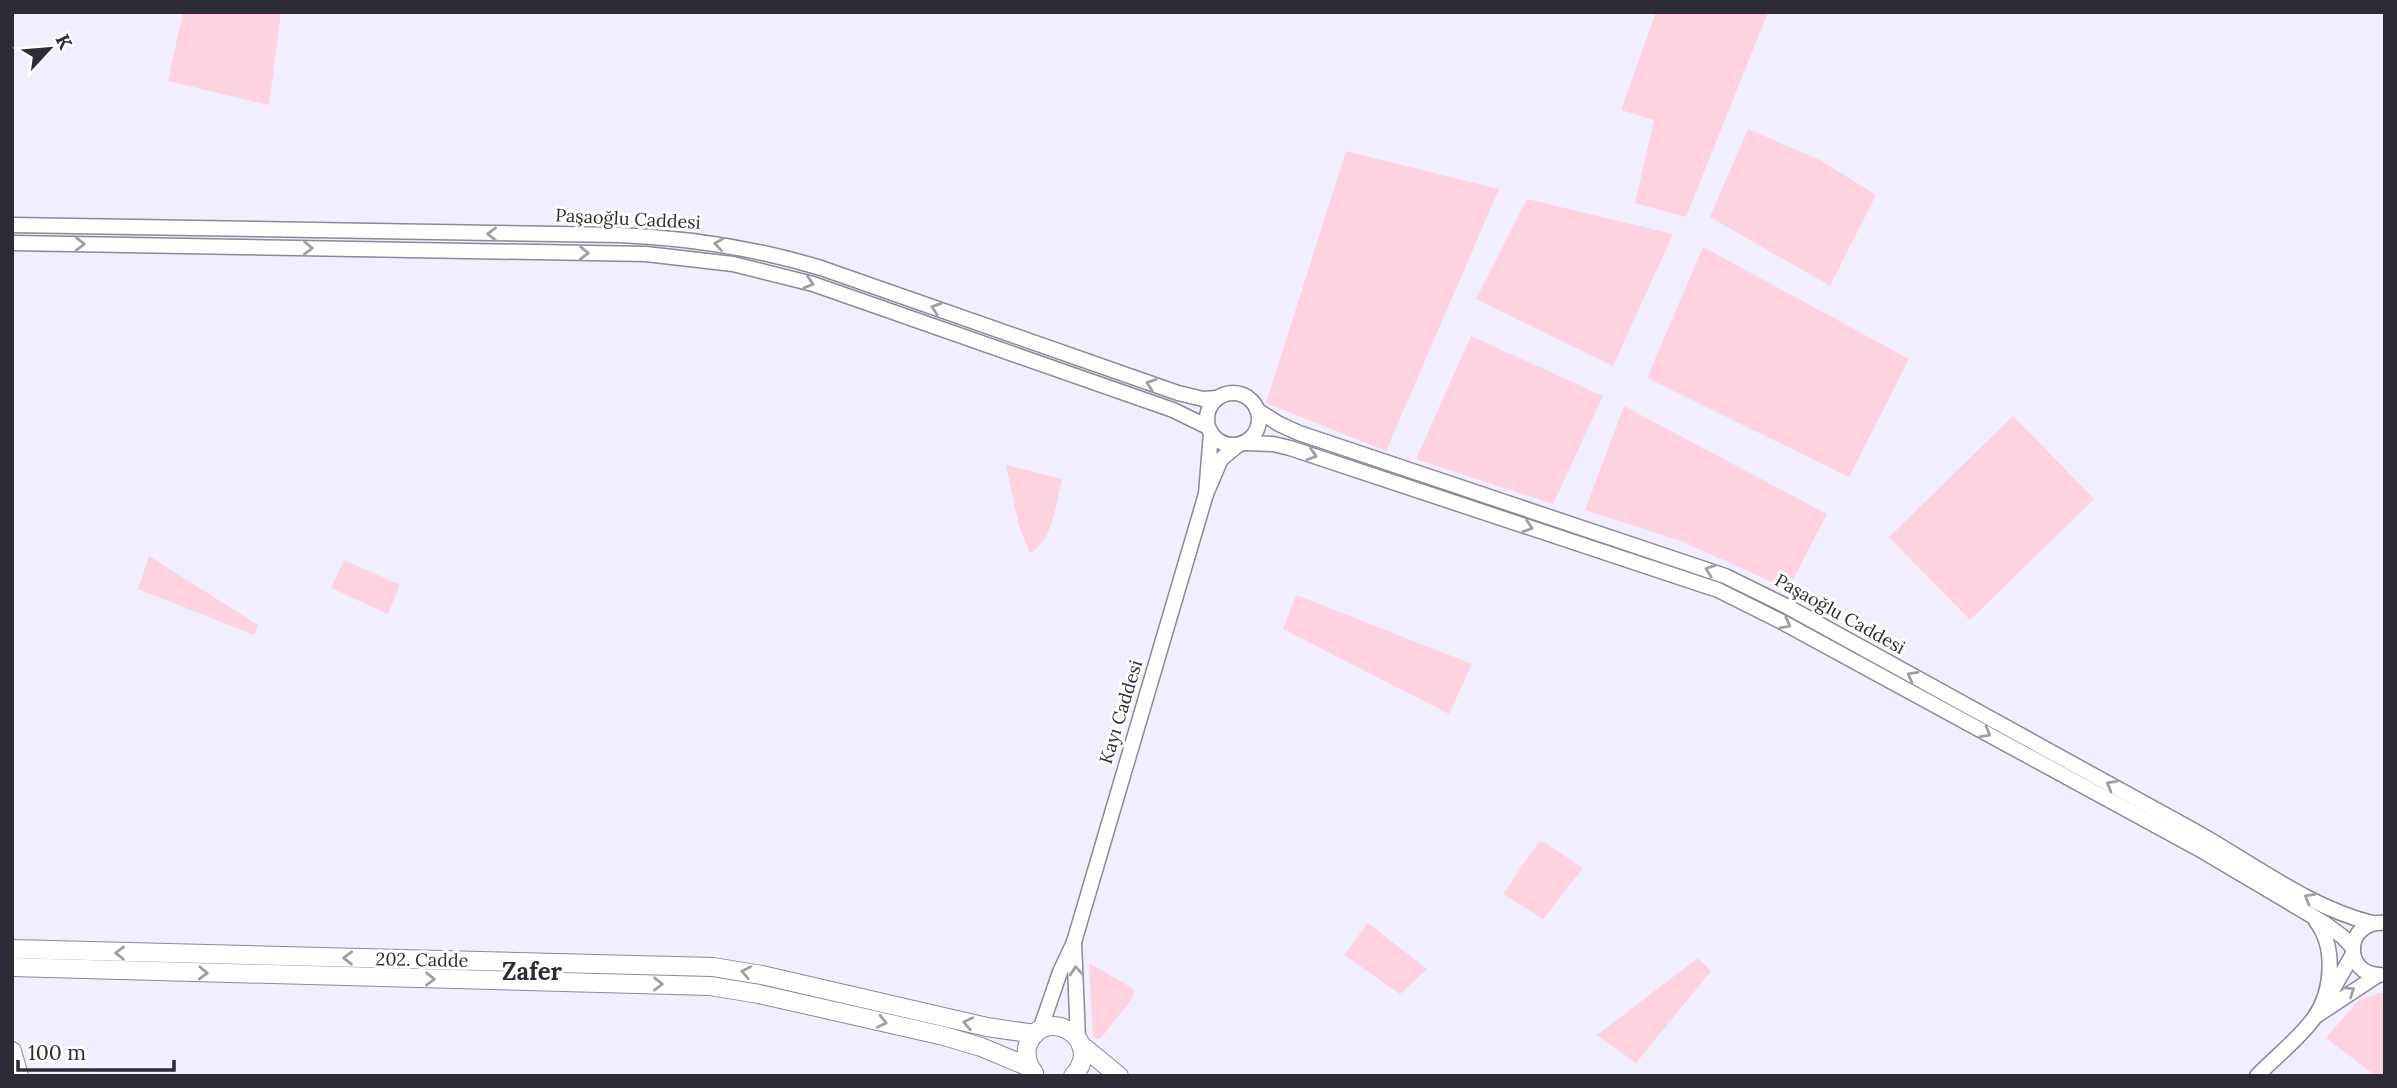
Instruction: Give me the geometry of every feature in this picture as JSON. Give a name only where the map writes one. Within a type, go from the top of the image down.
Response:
[{"type":"main road","name":"202. Cadde","points":[[12,949],[713,967],[762,975],[987,1027],[1038,1032],[1058,1026],[1069,1030],[1080,1042]]},
{"type":"main road","name":"202. Cadde","points":[[12,967],[710,986],[759,994],[944,1036],[981,1047],[1033,1073]]},
{"type":"main road","points":[[1033,1073],[1027,1049],[1038,1032]]},
{"type":"main road","points":[[1073,1076],[1082,1063],[1080,1042]]},
{"type":"main road","points":[[1080,1042],[1119,1076]]},
{"type":"main road","points":[[12,1051],[19,1076]]},
{"type":"street","name":"Paşaoğlu Caddesi","points":[[12,225],[620,235],[710,243],[765,252],[821,268],[1178,393],[1203,399],[1217,398]]},
{"type":"street","name":"Paşaoğlu Caddesi","points":[[12,243],[646,254],[720,262],[813,284],[1183,414],[1209,430]]},
{"type":"street","points":[[1234,393],[1243,395],[1251,400],[1257,410],[1257,431],[1241,444],[1221,443],[1209,430],[1207,412],[1217,398],[1234,393]]},
{"type":"street","name":"Paşaoğlu Caddesi","points":[[1257,410],[1299,433],[1725,576],[1788,607],[2195,831],[2319,904],[2346,916],[2378,923]]},
{"type":"street","name":"Kayı Caddesi","points":[[1206,494],[1209,430]]},
{"type":"street","name":"Paşaoğlu Caddesi","points":[[1241,444],[1273,444],[1290,448],[1718,590],[2176,836],[2334,929],[2353,951],[2358,965],[2365,971],[2381,974]]},
{"type":"street","name":"Kayı Caddesi","points":[[1038,1032],[1074,942],[1206,494],[1221,459],[1241,444]]},
{"type":"street","points":[[2311,915],[2325,934],[2329,950],[2326,986],[2315,1017]]},
{"type":"street","points":[[2257,1076],[2315,1017],[2340,980],[2359,931],[2378,923]]},
{"type":"street","name":"Kayı Caddesi","points":[[1074,942],[1080,1042]]},
{"type":"street","points":[[2315,1017],[2381,974]]},
{"type":"shaded area","points":[[183,12],[281,12],[269,105],[168,81]]},
{"type":"shaded area","points":[[1656,12],[1768,12],[1686,217],[1635,203],[1654,120],[1621,110]]},
{"type":"shaded area","points":[[1748,129],[1820,160],[1876,195],[1830,286],[1710,217]]},
{"type":"shaded area","points":[[1346,151],[1499,189],[1386,451],[1266,403]]},
{"type":"shaded area","points":[[1527,199],[1673,234],[1613,366],[1476,299]]},
{"type":"shaded area","points":[[1703,247],[1909,359],[1849,477],[1647,378]]},
{"type":"shaded area","points":[[1471,336],[1603,396],[1553,504],[1416,459]]},
{"type":"shaded area","points":[[1624,406],[1827,514],[1788,589],[1681,541],[1585,510]]},
{"type":"shaded area","points":[[2013,416],[2094,499],[1970,620],[1889,537]]},
{"type":"shaded area","points":[[1006,465],[1062,479],[1049,531],[1038,548],[1030,553],[1019,526]]},
{"type":"shaded area","points":[[149,556],[258,625],[254,635],[138,589]]},
{"type":"shaded area","points":[[344,560],[400,585],[388,614],[331,588]]},
{"type":"shaded area","points":[[1296,595],[1472,664],[1449,714],[1283,629]]},
{"type":"shaded area","points":[[1544,842],[1583,868],[1543,919],[1503,894],[1538,843]]},
{"type":"shaded area","points":[[1368,923],[1427,969],[1400,994],[1344,955]]},
{"type":"shaded area","points":[[1698,958],[1711,971],[1636,1063],[1597,1035]]},
{"type":"shaded area","points":[[1089,963],[1132,988],[1134,992],[1131,1000],[1101,1038],[1096,1039],[1093,1036]]},
{"type":"shaded area","points":[[2385,993],[2385,1076],[2376,1076],[2326,1038],[2358,1001]]},
{"type":"district","name":"Zafer","points":[[532,972]]}]
